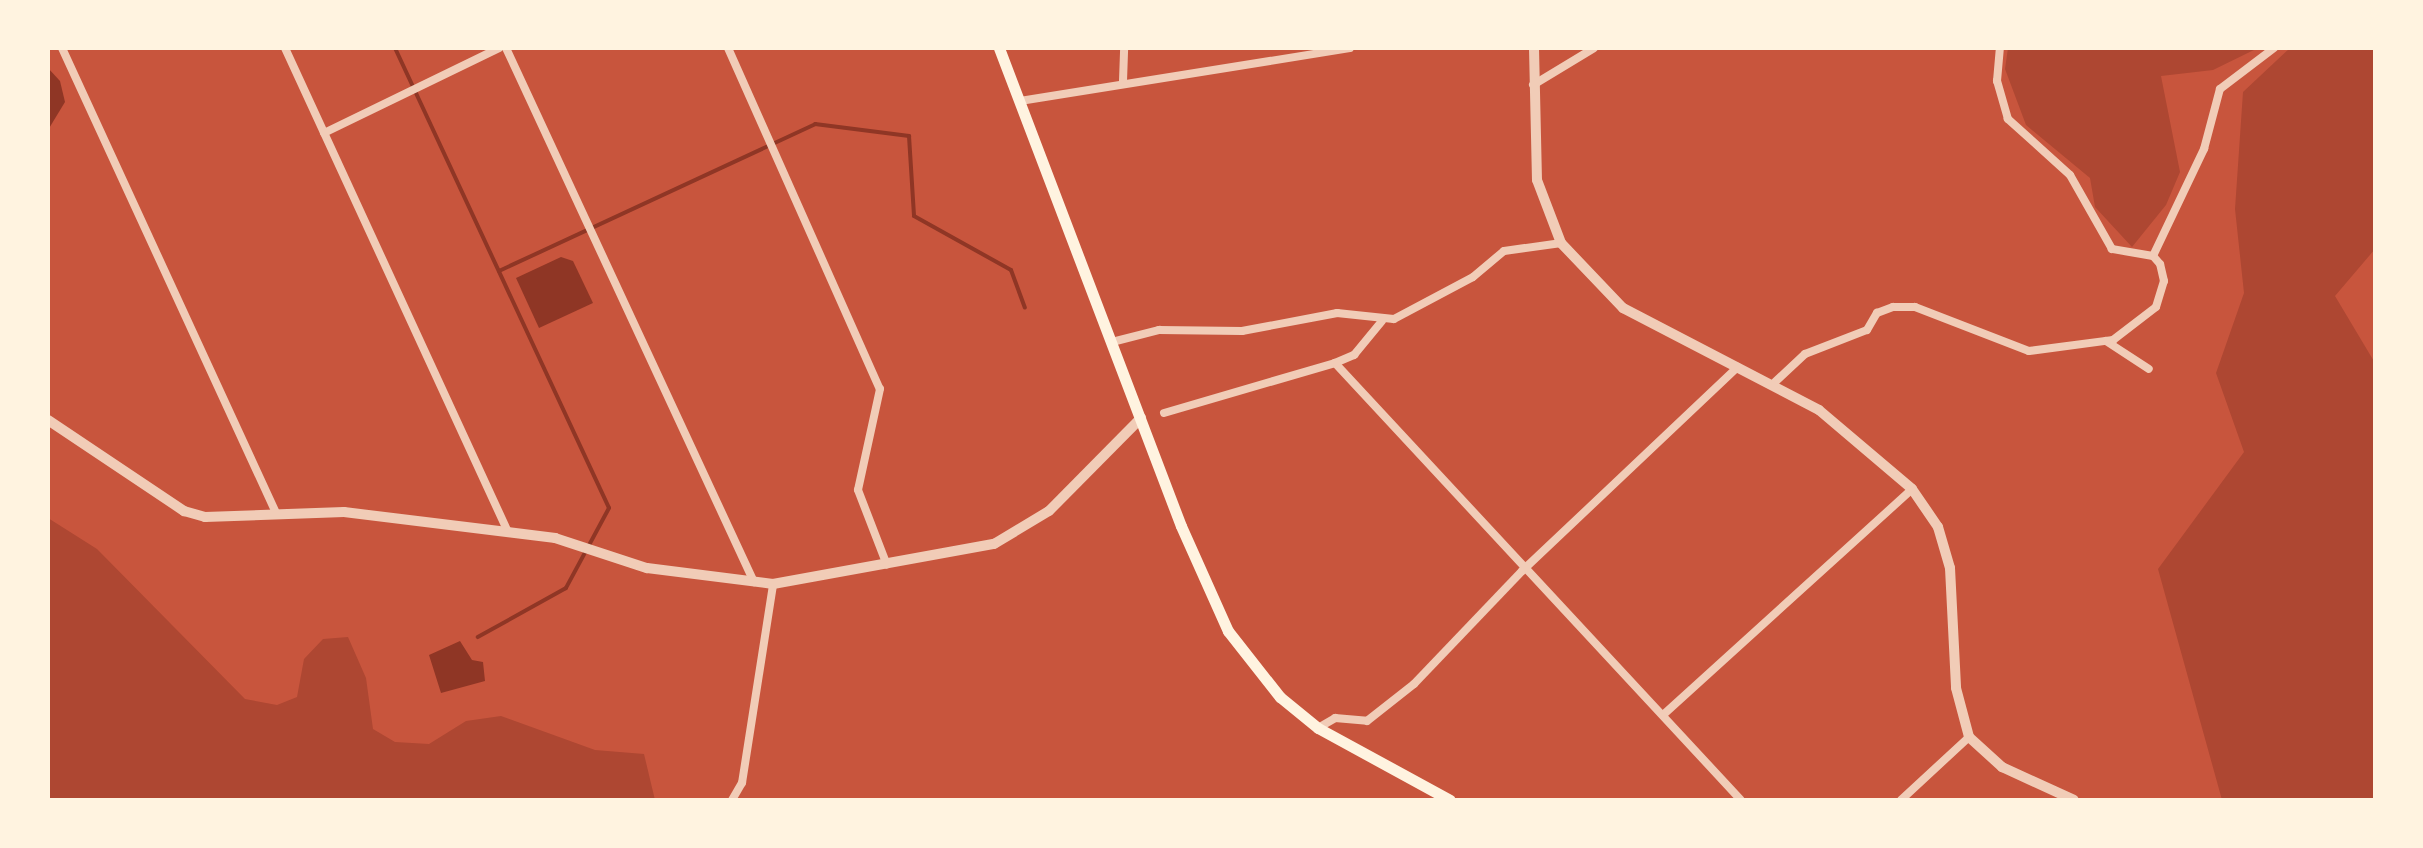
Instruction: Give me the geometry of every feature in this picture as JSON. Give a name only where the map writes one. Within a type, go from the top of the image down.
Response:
[{"type":"main road","points":[[999,48],[1141,418],[1228,631],[1280,697],[1318,728],[1450,800]]},
{"type":"street","points":[[62,48],[277,515]]},
{"type":"street","points":[[284,48],[508,532]]},
{"type":"street","points":[[324,133],[499,48]]},
{"type":"street","points":[[506,48],[754,582]]},
{"type":"street","points":[[728,48],[880,388],[858,490],[887,565]]},
{"type":"street","points":[[1123,81],[1124,48]]},
{"type":"street","points":[[1020,101],[1308,51],[1350,48]]},
{"type":"street","points":[[1534,48],[1538,180],[1561,243],[1623,308],[1775,382],[1820,410],[1912,489],[1938,526],[1950,568],[1956,688],[1969,737],[2002,767],[2074,800]]},
{"type":"street","points":[[1533,85],[1594,48]]},
{"type":"street","points":[[2000,48],[1997,81],[2008,119],[2070,175],[2112,250],[2153,256]]},
{"type":"street","points":[[2153,256],[2204,148],[2220,89],[2274,48]]},
{"type":"street","points":[[1164,412],[1335,364],[1354,354],[1382,321],[1473,277],[1504,250],[1561,243]]},
{"type":"street","points":[[1775,382],[1805,354],[1868,330],[1878,313],[1894,307],[1915,307],[2030,351],[2106,341],[2138,326],[2156,307],[2164,274],[2153,256]]},
{"type":"street","points":[[1112,342],[1158,330],[1242,330],[1337,313],[1382,321]]},
{"type":"street","points":[[2106,341],[2148,369]]},
{"type":"street","points":[[1335,364],[1522,571],[1742,800]]},
{"type":"street","points":[[1318,728],[1335,718],[1367,722],[1414,684],[1522,571],[1739,366]]},
{"type":"street","points":[[48,420],[184,511],[227,520],[321,510],[508,532],[555,538],[646,568],[773,584],[994,544],[1019,532],[1141,418]]},
{"type":"street","points":[[1663,714],[1912,489]]},
{"type":"street","points":[[732,800],[742,783],[773,584]]},
{"type":"street","points":[[1901,800],[1969,737]]},
{"type":"shaded area","points":[[2008,48],[2258,48],[2213,70],[2161,76],[2180,172],[2166,205],[2132,247],[2095,207],[2090,178],[2026,125],[2005,69]]},
{"type":"shaded area","points":[[2290,48],[2375,48],[2375,249],[2335,296],[2375,363],[2375,800],[2222,800],[2158,569],[2244,452],[2216,373],[2244,293],[2235,209],[2243,92]]},
{"type":"shaded area","points":[[48,68],[60,81],[65,102],[48,130]]},
{"type":"shaded area","points":[[561,257],[573,261],[593,303],[539,328],[516,278]]},
{"type":"shaded area","points":[[48,518],[97,549],[245,699],[277,705],[297,697],[304,659],[323,639],[348,637],[366,678],[373,729],[395,742],[429,744],[466,721],[501,716],[595,750],[644,754],[655,800],[48,800]]},
{"type":"shaded area","points":[[460,641],[472,660],[483,662],[485,681],[441,693],[429,655]]},
{"type":"waterway","points":[[395,48],[609,508],[566,588],[478,637]]},
{"type":"waterway","points":[[499,271],[815,124],[909,136],[914,216],[1011,270],[1025,308]]}]
